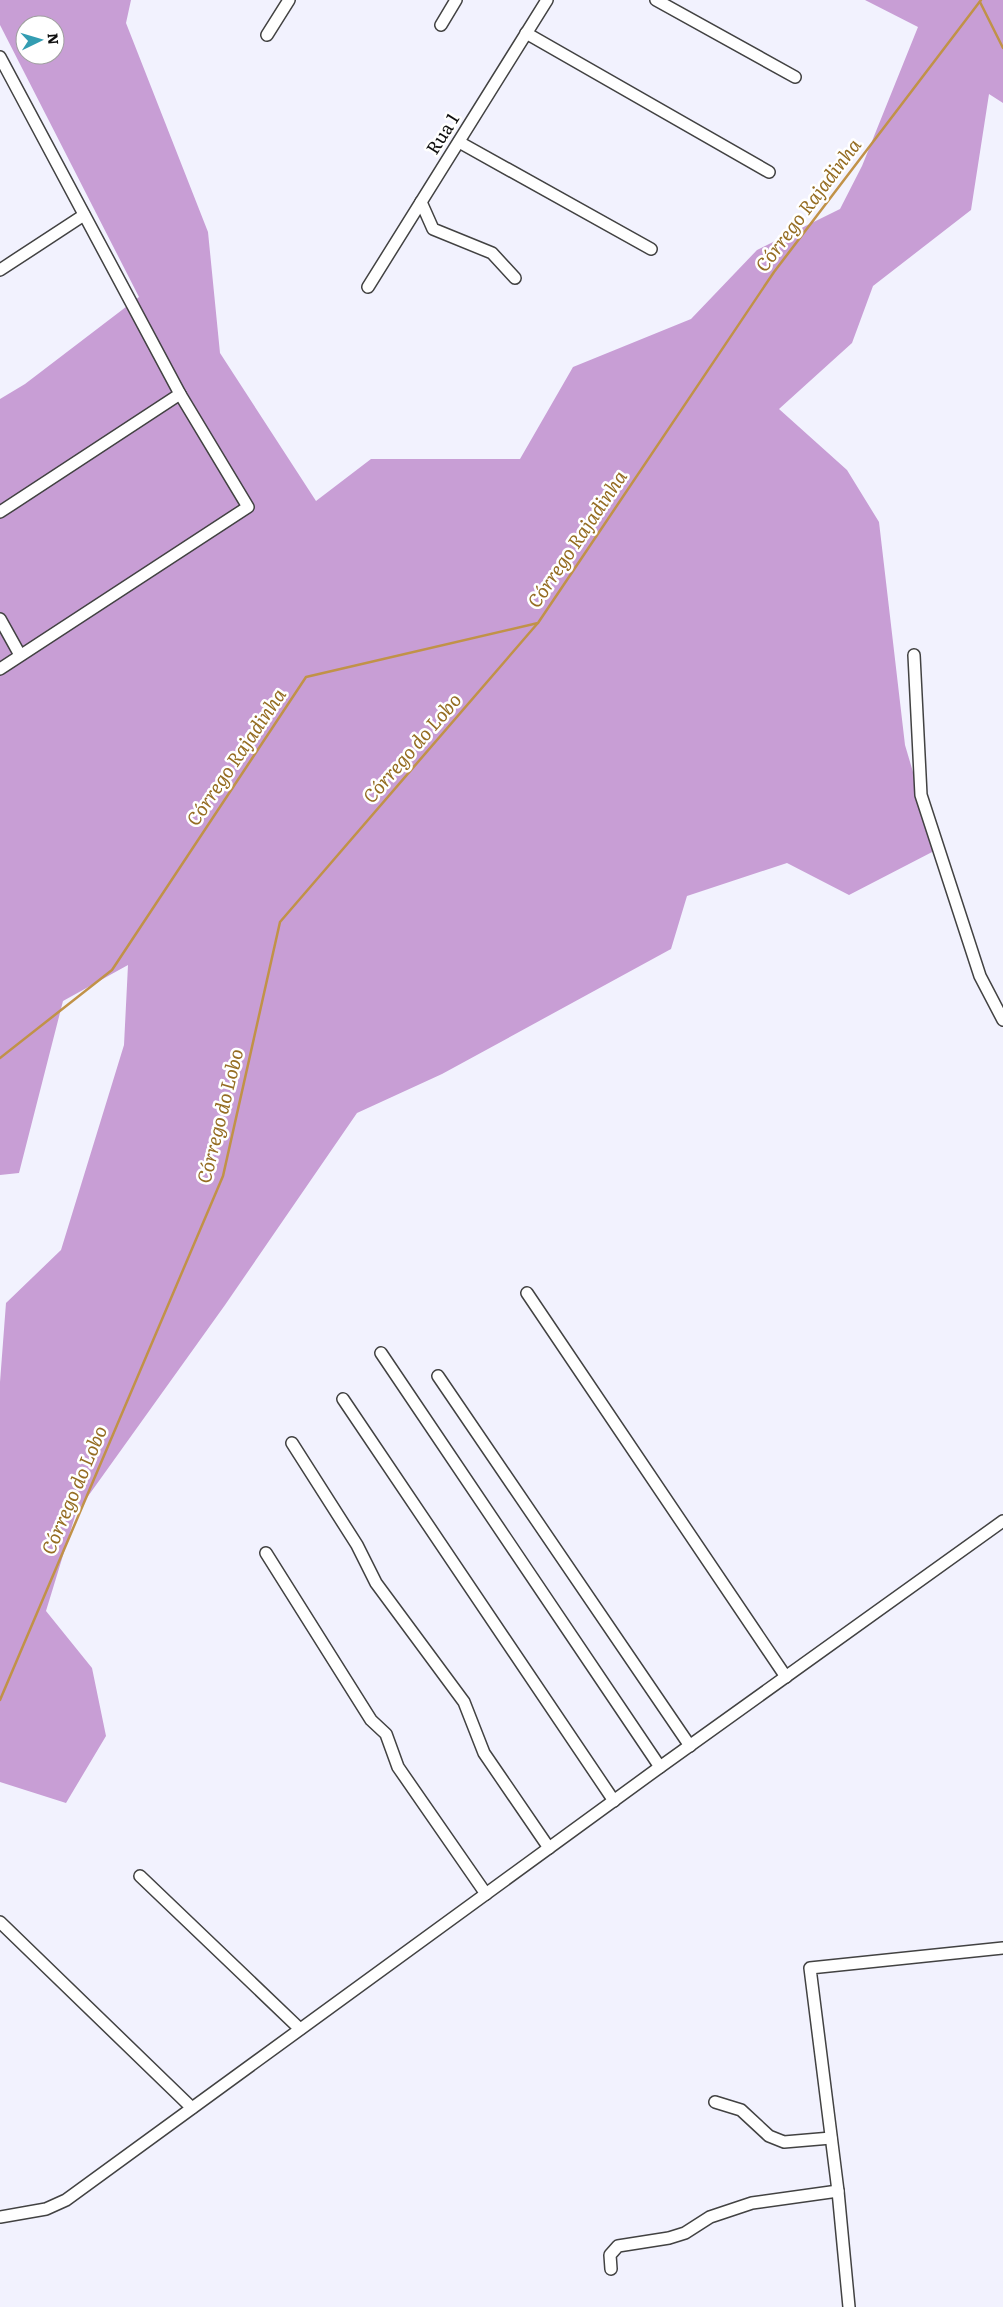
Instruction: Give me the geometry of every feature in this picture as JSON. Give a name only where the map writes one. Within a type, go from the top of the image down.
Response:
[{"type":"street","points":[[267,35],[289,0]]},
{"type":"street","points":[[442,25],[456,0]]},
{"type":"street","name":"Rua 1","points":[[368,287],[547,0]]},
{"type":"street","points":[[656,0],[795,77]]},
{"type":"street","points":[[526,33],[769,172]]},
{"type":"street","points":[[0,57],[5,78],[84,215],[180,394],[248,507],[0,669]]},
{"type":"street","points":[[459,142],[651,249]]},
{"type":"street","points":[[421,202],[433,229],[492,253],[515,278]]},
{"type":"street","points":[[0,270],[84,215]]},
{"type":"street","points":[[0,512],[180,394]]},
{"type":"street","points":[[0,619],[20,656]]},
{"type":"street","points":[[914,655],[921,795],[980,976],[1003,1020]]},
{"type":"street","points":[[527,1293],[786,1677]]},
{"type":"street","points":[[381,1353],[660,1767]]},
{"type":"street","points":[[438,1376],[690,1746]]},
{"type":"street","points":[[343,1399],[614,1801]]},
{"type":"street","points":[[292,1443],[356,1545],[376,1583],[464,1702],[484,1753],[549,1848]]},
{"type":"street","points":[[0,2217],[46,2209],[66,2200],[660,1767],[1003,1521]]},
{"type":"street","points":[[266,1553],[371,1720],[386,1734],[398,1767],[486,1894]]},
{"type":"street","points":[[140,1876],[300,2029]]},
{"type":"street","points":[[0,1922],[192,2108]]},
{"type":"street","points":[[849,2307],[838,2191],[810,1968],[1003,1948]]},
{"type":"street","points":[[714,2102],[741,2110],[769,2136],[784,2142],[831,2138]]},
{"type":"street","points":[[612,2269],[610,2255],[618,2246],[669,2238],[685,2233],[710,2217],[752,2203],[838,2191]]},
{"type":"shaded area","points":[[0,0],[131,0],[126,23],[208,232],[220,353],[316,501],[371,459],[520,459],[573,367],[691,319],[757,250],[840,209],[862,166],[918,27],[865,0],[1003,0],[1003,103],[989,94],[971,210],[873,286],[852,343],[779,409],[847,470],[879,522],[905,745],[936,850],[849,895],[787,863],[687,896],[671,949],[442,1074],[357,1113],[225,1305],[76,1513],[46,1611],[92,1668],[106,1736],[66,1803],[0,1782],[0,1382],[6,1303],[61,1250],[124,1045],[128,965],[63,1001],[19,1173],[0,1175],[0,399],[25,384],[139,297],[20,65],[65,65],[65,15],[15,15],[15,54],[0,25]]},
{"type":"waterway","name":"Córrego Rajadinha","points":[[0,1058],[112,970],[306,677],[538,623],[774,272],[981,0]]},
{"type":"waterway","points":[[980,2],[1003,48]]},
{"type":"waterway","name":"Córrego do Lobo","points":[[0,1700],[223,1176],[280,922],[537,624]]}]
